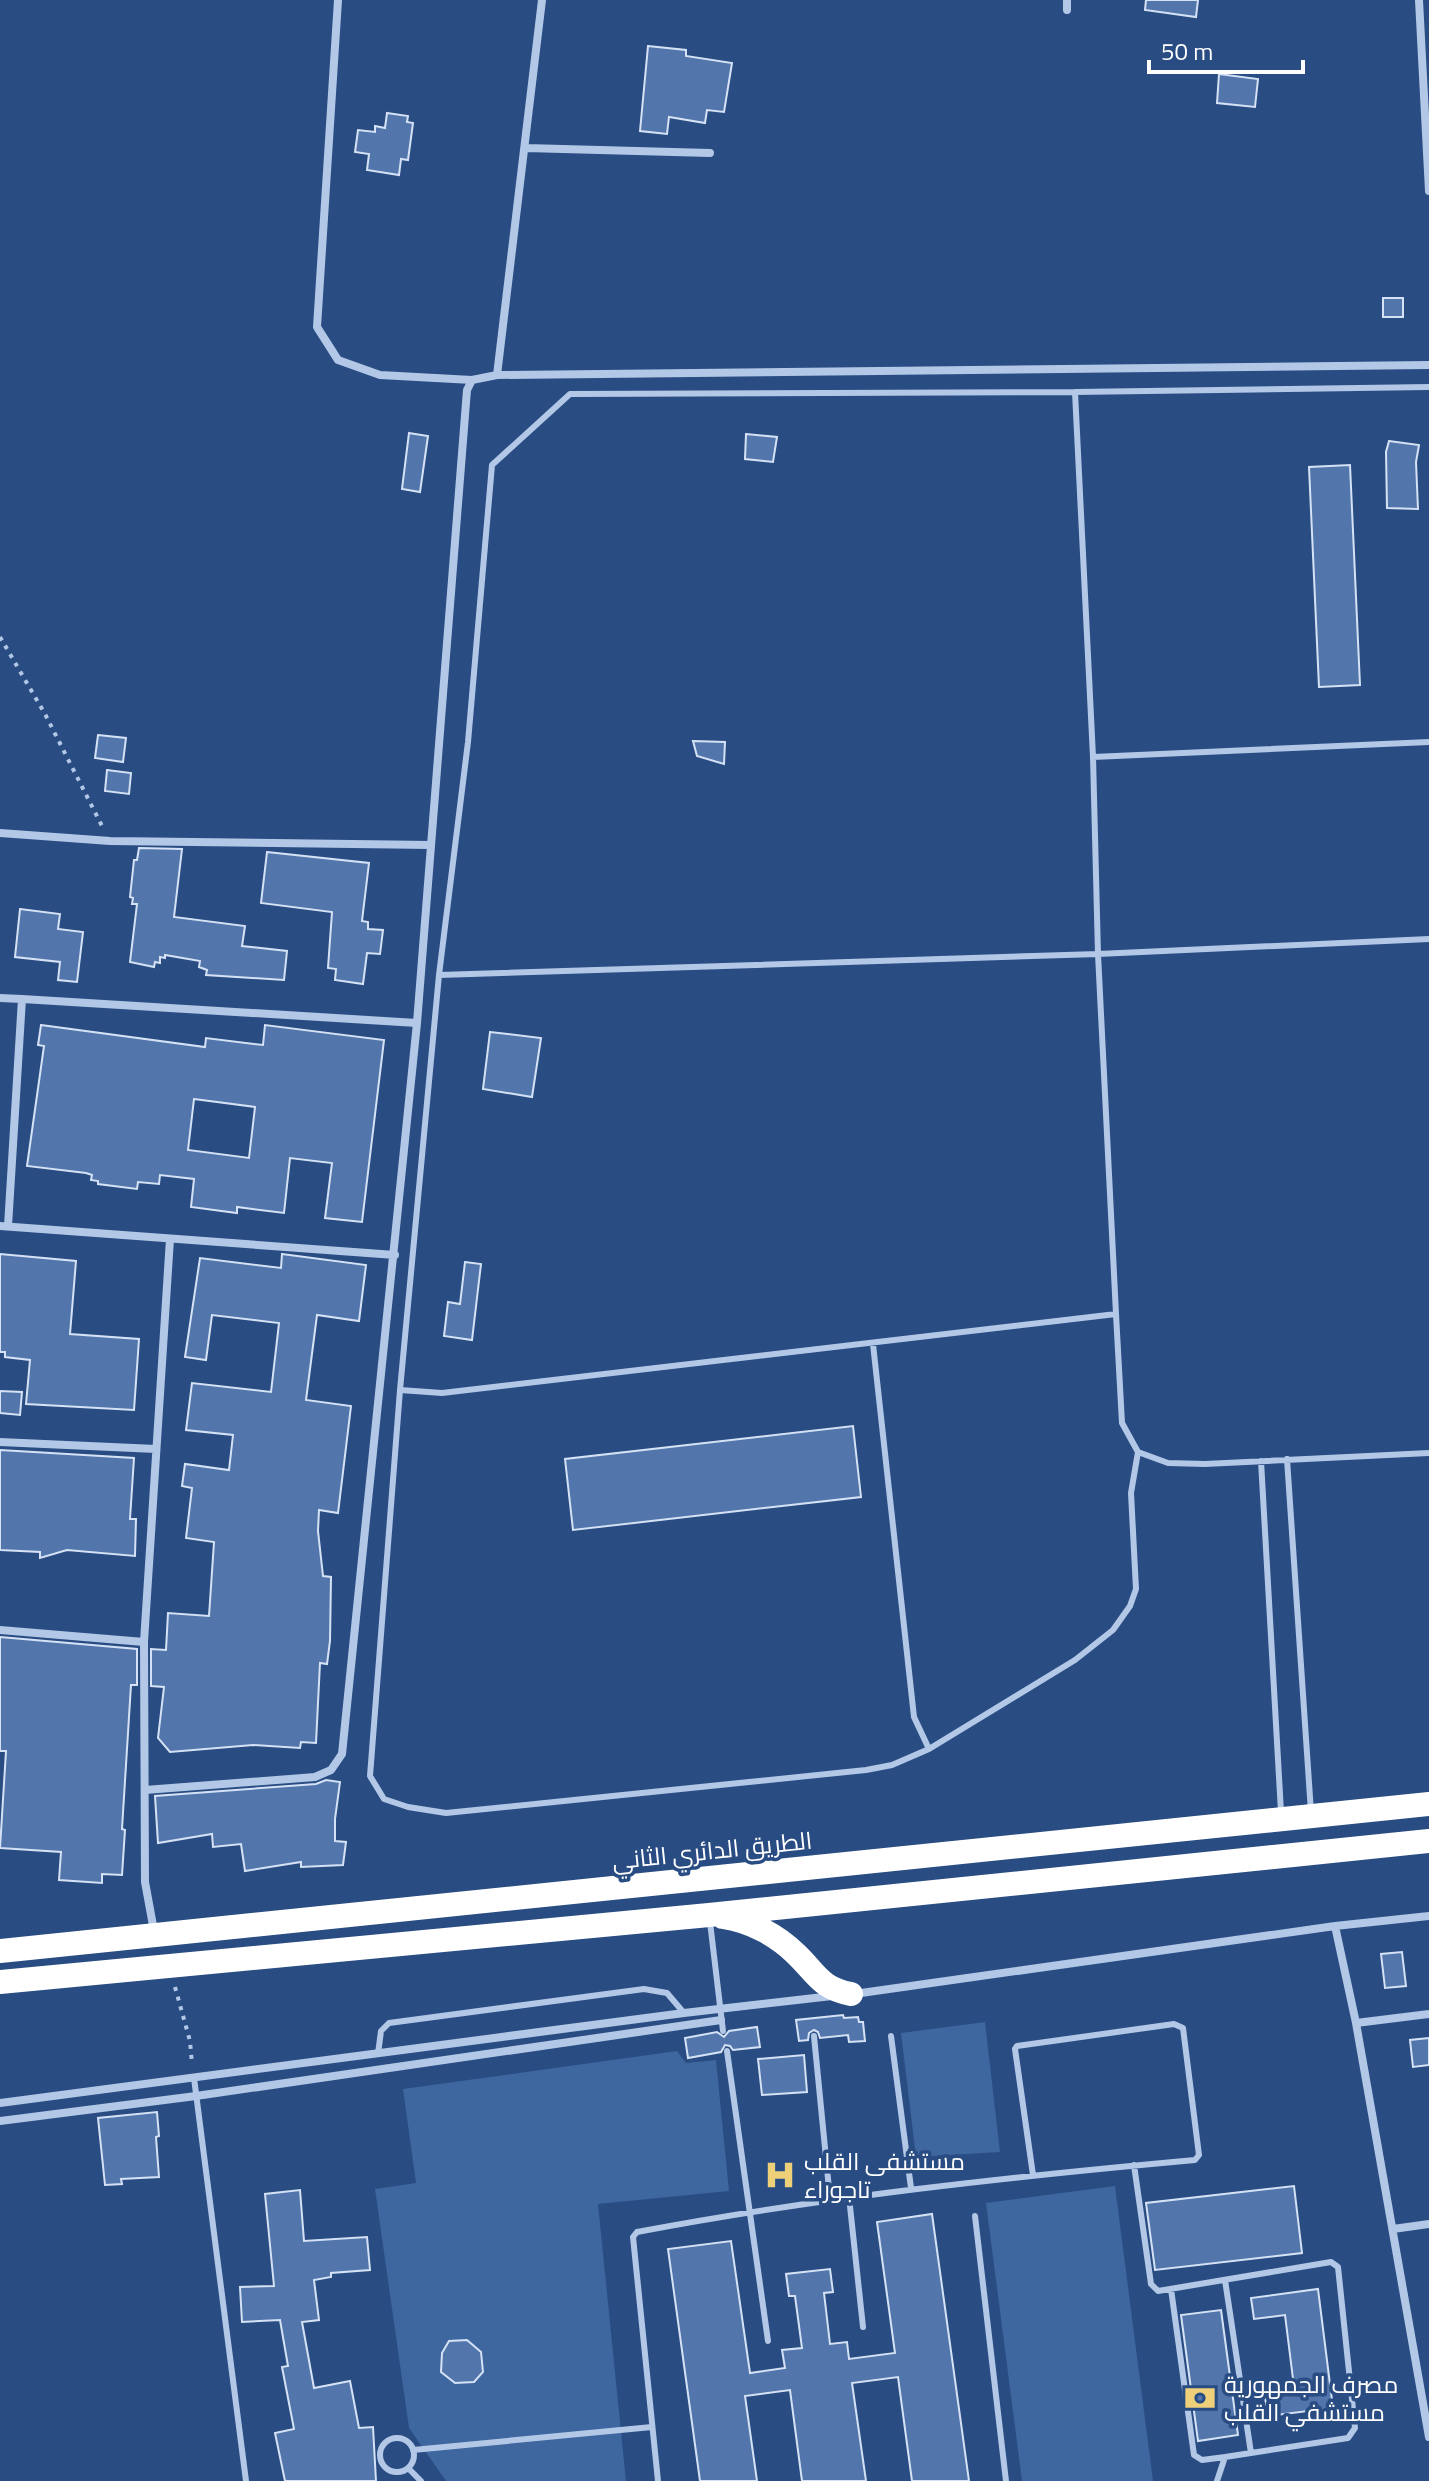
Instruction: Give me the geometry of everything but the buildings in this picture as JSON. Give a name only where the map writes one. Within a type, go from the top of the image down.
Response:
[{"type":"highway","name":"الطريق الدائري الثاني","points":[[0,1951],[1429,1804]]},
{"type":"highway","points":[[0,1982],[709,1915],[1429,1841]]},
{"type":"highway","points":[[709,1915],[747,1923],[764,1931],[796,1953],[827,1986],[851,1994]]},
{"type":"street","points":[[338,0],[317,327],[338,360],[380,375],[472,380],[497,375],[1429,365]]},
{"type":"street","points":[[497,375],[542,0]]},
{"type":"street","points":[[1067,0],[1067,10]]},
{"type":"street","points":[[1419,0],[1429,191]]},
{"type":"street","points":[[526,148],[710,153]]},
{"type":"street","points":[[145,1790],[315,1777],[331,1770],[342,1754],[417,1023],[467,390],[472,380]]},
{"type":"street","points":[[0,833],[110,841],[431,845]]},
{"type":"street","points":[[0,998],[417,1023]]},
{"type":"street","points":[[22,999],[4,1226],[395,1255]]},
{"type":"street","points":[[155,1936],[145,1882],[144,1642],[170,1239]]},
{"type":"street","points":[[0,1442],[156,1449]]},
{"type":"street","points":[[0,1630],[144,1642]]},
{"type":"street","points":[[0,2103],[1429,1916]]},
{"type":"street","points":[[1335,1926],[1356,2023],[1429,2437]]},
{"type":"street","points":[[1356,2023],[1429,2014]]},
{"type":"street","points":[[0,2121],[196,2096],[721,2020]]},
{"type":"street","points":[[1393,2229],[1429,2224]]},
{"type":"lane","points":[[1075,392],[1093,757],[1098,954],[1122,1423],[1138,1452],[1131,1493],[1136,1589],[1130,1606],[1113,1630],[1075,1660],[929,1749],[892,1765],[446,1813],[408,1807],[384,1799],[370,1776],[400,1390],[439,975],[468,742],[492,465],[570,394],[1429,387]]},
{"type":"lane","points":[[1093,757],[1429,742]]},
{"type":"lane","points":[[439,975],[1098,954],[1429,939]]},
{"type":"lane","points":[[400,1390],[442,1393],[1116,1314]]},
{"type":"lane","points":[[873,1344],[914,1717],[929,1749]]},
{"type":"lane","points":[[1138,1452],[1168,1463],[1429,1453]]},
{"type":"lane","points":[[1287,1459],[1311,1815]]},
{"type":"lane","points":[[1261,1461],[1281,1819]]},
{"type":"lane","points":[[709,1915],[723,2031]]},
{"type":"lane","points":[[378,2054],[381,2031],[389,2023],[644,1989],[667,1993],[684,2013]]},
{"type":"lane","points":[[658,2481],[634,2234],[751,2210],[911,2188],[1198,2158],[1183,2028],[1179,2026],[1017,2046],[1033,2175]]},
{"type":"lane","points":[[814,2036],[830,2199]]},
{"type":"lane","points":[[891,2036],[911,2188]]},
{"type":"lane","points":[[727,2051],[768,2341]]},
{"type":"lane","points":[[194,2078],[246,2481]]},
{"type":"lane","points":[[1134,2165],[1151,2284],[1158,2291],[1331,2262],[1338,2267],[1354,2432],[1348,2438],[1225,2457],[1202,2460],[1194,2455],[1171,2289]]},
{"type":"lane","points":[[849,2197],[863,2327]]},
{"type":"lane","points":[[975,2216],[1006,2481]]},
{"type":"lane","points":[[1225,2280],[1251,2453]]},
{"type":"lane","points":[[413,2450],[652,2427]]},
{"type":"lane","points":[[393,2439],[405,2440],[413,2450],[414,2457],[408,2468],[402,2471],[389,2470],[384,2466],[380,2453],[386,2442],[393,2439]]},
{"type":"lane","points":[[1217,2481],[1225,2457]]},
{"type":"lane","points":[[408,2468],[421,2481]]},
{"type":"path","points":[[0,637],[45,714],[110,841]]},
{"type":"path","points":[[170,1967],[190,2041],[194,2078]]},
{"type":"shaded area","points":[[985,2022],[1000,2152],[916,2157],[901,2033]]},
{"type":"shaded area","points":[[677,2051],[686,2063],[716,2060],[729,2191],[598,2204],[626,2481],[446,2481],[409,2428],[375,2189],[416,2183],[403,2089]]},
{"type":"shaded area","points":[[1115,2186],[1153,2481],[1022,2481],[986,2203]]},
{"type":"place","name":"مستشفى القلب تاجوراء","points":[[780,2175]]},
{"type":"place","name":"مصرف الجمهورية مستشفي القلب","points":[[1200,2398]]}]
